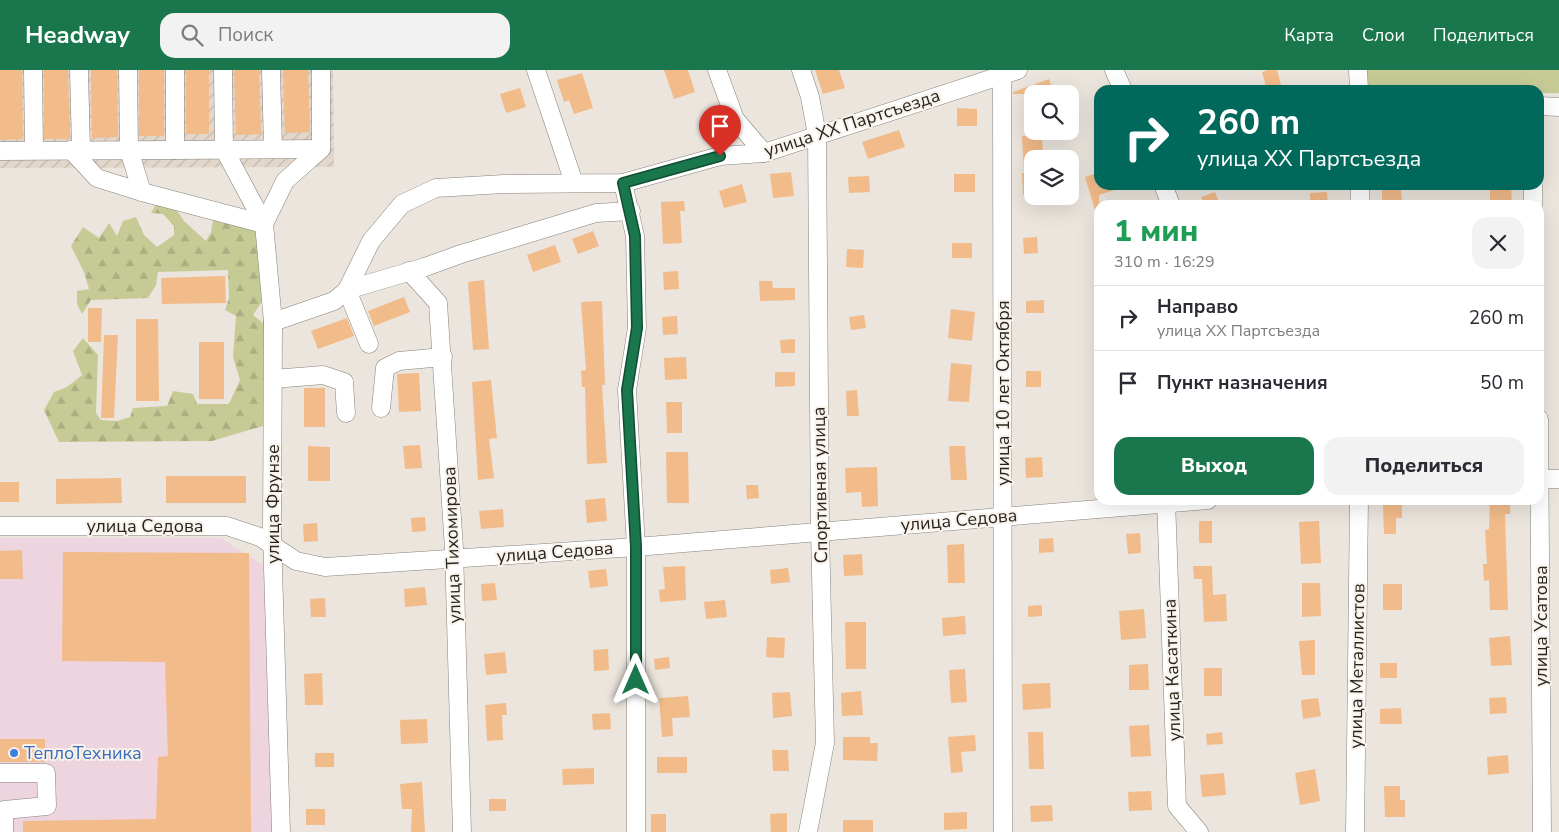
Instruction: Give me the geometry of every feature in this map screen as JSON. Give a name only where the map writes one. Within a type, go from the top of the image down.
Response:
[{"type":"street","points":[[33,70],[34,150]]},
{"type":"street","points":[[80,70],[76,150],[97,178],[142,192],[264,224]]},
{"type":"street","points":[[128,70],[130,150],[142,192]]},
{"type":"street","points":[[175,70],[175,150]]},
{"type":"street","points":[[223,70],[224,149],[264,224]]},
{"type":"street","points":[[271,70],[273,149]]},
{"type":"street","points":[[264,224],[286,181],[321,149],[321,70]]},
{"type":"street","points":[[536,70],[574,183]]},
{"type":"street","points":[[717,70],[735,120],[764,153]]},
{"type":"street","name":"Спортивная улица","points":[[801,70],[810,97],[817,135],[820,532],[825,743],[808,832]]},
{"type":"street","points":[[1114,70],[1121,85]]},
{"type":"street","points":[[1358,70],[1359,85]]},
{"type":"street","name":"улица XX Партсъезда","points":[[347,290],[371,241],[402,204],[436,188],[504,184],[623,183],[720,156],[764,153],[1010,72]]},
{"type":"street","name":"улица 10 лет Октября","points":[[1003,832],[1003,516],[1010,72]]},
{"type":"street","points":[[1544,106],[1559,107]]},
{"type":"street","points":[[0,151],[321,149]]},
{"type":"street","points":[[623,183],[635,236],[637,328],[627,390],[636,547],[636,832]]},
{"type":"street","points":[[273,322],[334,301],[347,290],[408,271],[596,213],[630,211]]},
{"type":"street","name":"улица Фрунзе","points":[[264,224],[273,322],[273,548],[281,832]]},
{"type":"street","name":"улица Тихомирова","points":[[408,271],[438,303],[443,357],[454,559],[462,832]]},
{"type":"street","points":[[347,290],[369,344]]},
{"type":"street","points":[[381,408],[385,368],[399,361],[443,357]]},
{"type":"street","points":[[273,378],[323,375],[344,382],[346,413]]},
{"type":"street","points":[[1544,479],[1559,479]]},
{"type":"street","name":"улица Седова","points":[[0,526],[227,526],[260,537],[273,548],[296,561],[325,566],[636,547],[1131,505]]},
{"type":"street","name":"улица Касаткина","points":[[1166,505],[1177,806],[1199,832]]},
{"type":"street","name":"улица Металлистов","points":[[1355,832],[1359,505]]},
{"type":"street","name":"улица Усатова","points":[[1540,505],[1542,832]]},
{"type":"street","points":[[0,773],[46,773],[47,806],[4,810],[4,832]]},
{"type":"shaded area","points":[[0,70],[333,70],[334,167],[0,168]]},
{"type":"shaded area","points":[[0,538],[221,538],[274,572],[280,832],[0,832]]},
{"type":"green space","points":[[1367,70],[1559,70],[1559,93],[1544,93],[1544,85],[1367,85]]},
{"type":"green space","points":[[156,204],[174,206],[184,221],[206,241],[211,232],[213,220],[248,223],[261,238],[265,297],[253,315],[264,324],[263,426],[212,441],[59,442],[44,410],[54,392],[67,387],[82,375],[73,351],[83,338],[98,355],[96,413],[101,420],[117,421],[130,417],[133,408],[167,406],[173,391],[193,394],[197,404],[229,404],[240,380],[233,357],[236,316],[225,310],[229,298],[228,270],[158,272],[156,285],[148,298],[91,300],[82,314],[77,304],[77,291],[89,289],[84,272],[71,246],[83,227],[99,238],[109,223],[117,236],[123,221],[136,217],[144,235],[157,247],[174,235],[174,226],[163,214],[151,213]]},
{"type":"building","points":[[0,70],[22,70],[23,139],[0,140]]},
{"type":"building","points":[[44,70],[68,70],[70,139],[44,139]]},
{"type":"building","points":[[91,70],[117,70],[118,137],[92,138]]},
{"type":"building","points":[[139,70],[164,70],[164,136],[139,136]]},
{"type":"building","points":[[186,70],[209,70],[209,134],[186,134]]},
{"type":"building","points":[[234,70],[259,70],[261,134],[236,135]]},
{"type":"building","points":[[283,70],[308,70],[310,132],[285,133]]},
{"type":"building","points":[[664,70],[688,70],[695,92],[674,99]]},
{"type":"building","points":[[815,70],[839,70],[845,88],[823,94]]},
{"type":"building","points":[[1277,70],[1281,85],[1266,85],[1262,72]]},
{"type":"building","points":[[582,73],[593,108],[574,114],[569,100],[564,102],[557,80]]},
{"type":"building","points":[[1049,79],[1051,85],[1032,85]]},
{"type":"building","points":[[520,88],[526,107],[506,113],[500,94]]},
{"type":"building","points":[[1024,88],[1024,94],[1013,94],[1013,92]]},
{"type":"building","points":[[957,108],[977,109],[977,126],[957,126]]},
{"type":"building","points":[[899,130],[905,147],[868,159],[862,142]]},
{"type":"building","points":[[1022,136],[1024,136],[1024,140],[1042,140],[1043,150],[1024,150],[1024,173]]},
{"type":"building","points":[[791,172],[794,196],[773,198],[770,174]]},
{"type":"building","points":[[1022,173],[1024,173],[1023,195]]},
{"type":"building","points":[[954,174],[975,174],[975,192],[954,192]]},
{"type":"building","points":[[1094,174],[1094,190],[1115,190],[1099,195],[1099,200],[1094,200],[1094,206],[1085,177]]},
{"type":"building","points":[[869,176],[870,192],[849,193],[848,177]]},
{"type":"building","points":[[742,184],[747,202],[724,208],[719,191]]},
{"type":"building","points":[[1382,190],[1401,190],[1402,200],[1382,200]]},
{"type":"building","points":[[1490,190],[1511,190],[1512,200],[1490,200]]},
{"type":"building","points":[[1215,192],[1218,200],[1202,200],[1201,197]]},
{"type":"building","points":[[1327,192],[1328,200],[1310,200],[1310,193]]},
{"type":"building","points":[[684,201],[685,211],[680,211],[682,243],[663,244],[661,202]]},
{"type":"building","points":[[593,231],[599,246],[578,254],[572,239]]},
{"type":"building","points":[[1037,237],[1038,253],[1024,254],[1023,238]]},
{"type":"building","points":[[952,243],[972,243],[972,258],[952,258]]},
{"type":"building","points":[[555,245],[561,262],[533,272],[527,255]]},
{"type":"building","points":[[847,249],[864,250],[863,268],[846,267]]},
{"type":"building","points":[[678,271],[679,289],[664,290],[663,272]]},
{"type":"building","points":[[225,276],[226,303],[162,304],[161,278]]},
{"type":"building","points":[[484,280],[489,349],[473,350],[468,282]]},
{"type":"building","points":[[759,281],[772,281],[773,288],[795,288],[795,300],[760,301]]},
{"type":"building","points":[[404,297],[410,312],[374,326],[368,311]]},
{"type":"building","points":[[1044,300],[1044,313],[1026,313],[1026,301]]},
{"type":"building","points":[[602,301],[605,385],[602,385],[607,463],[587,464],[585,387],[582,387],[581,371],[586,370],[581,302]]},
{"type":"building","points":[[88,308],[102,308],[101,342],[88,342]]},
{"type":"building","points":[[951,309],[975,312],[972,341],[948,338]]},
{"type":"building","points":[[864,315],[866,328],[851,330],[849,317]]},
{"type":"building","points":[[677,316],[678,334],[663,335],[662,317]]},
{"type":"building","points":[[347,318],[354,336],[318,349],[311,331]]},
{"type":"building","points":[[136,319],[158,319],[159,401],[136,401]]},
{"type":"building","points":[[104,335],[118,335],[114,418],[101,418]]},
{"type":"building","points":[[795,339],[795,353],[781,353],[780,340]]},
{"type":"building","points":[[199,342],[224,342],[224,399],[199,399]]},
{"type":"building","points":[[686,357],[687,379],[665,380],[664,358]]},
{"type":"building","points":[[951,363],[972,365],[969,402],[948,401]]},
{"type":"building","points":[[1026,371],[1041,371],[1041,387],[1026,387]]},
{"type":"building","points":[[775,372],[795,372],[795,386],[775,387]]},
{"type":"building","points":[[419,373],[421,411],[399,412],[397,374]]},
{"type":"building","points":[[491,380],[497,438],[489,439],[494,478],[478,480],[472,382]]},
{"type":"building","points":[[304,388],[325,388],[325,427],[304,427]]},
{"type":"building","points":[[857,390],[859,416],[847,416],[846,391]]},
{"type":"building","points":[[666,402],[682,402],[682,433],[667,433]]},
{"type":"building","points":[[420,445],[422,468],[405,469],[403,446]]},
{"type":"building","points":[[308,446],[330,447],[330,481],[308,481]]},
{"type":"building","points":[[949,446],[965,446],[967,480],[951,480]]},
{"type":"building","points":[[666,452],[688,452],[689,503],[667,503]]},
{"type":"building","points":[[1042,457],[1043,477],[1026,478],[1025,458]]},
{"type":"building","points":[[877,467],[878,506],[862,507],[861,492],[846,493],[845,468]]},
{"type":"building","points":[[166,476],[246,476],[246,503],[166,503]]},
{"type":"building","points":[[121,478],[122,503],[56,504],[56,479]]},
{"type":"building","points":[[0,482],[19,482],[19,502],[0,502]]},
{"type":"building","points":[[746,485],[758,485],[759,498],[747,499]]},
{"type":"building","points":[[605,498],[607,521],[587,523],[585,500]]},
{"type":"building","points":[[1383,505],[1402,505],[1402,518],[1396,518],[1396,534],[1384,534]]},
{"type":"building","points":[[1490,505],[1510,505],[1510,514],[1505,514],[1508,610],[1490,610],[1489,580],[1484,581],[1483,564],[1487,564],[1485,530],[1489,529]]},
{"type":"building","points":[[503,509],[504,527],[481,529],[479,511]]},
{"type":"building","points":[[425,517],[426,531],[412,532],[411,518]]},
{"type":"building","points":[[1199,521],[1212,521],[1212,543],[1199,543]]},
{"type":"building","points":[[1319,521],[1321,563],[1301,564],[1299,522]]},
{"type":"building","points":[[317,523],[318,541],[304,542],[303,524]]},
{"type":"building","points":[[1140,533],[1141,553],[1128,554],[1126,534]]},
{"type":"building","points":[[1053,538],[1054,552],[1039,553],[1039,539]]},
{"type":"building","points":[[964,544],[965,583],[948,583],[947,545]]},
{"type":"building","points":[[22,550],[23,579],[0,579],[0,551]]},
{"type":"building","points":[[63,552],[249,553],[251,832],[23,832],[23,821],[156,819],[158,757],[168,756],[165,662],[62,661]]},
{"type":"building","points":[[862,554],[863,575],[844,576],[843,555]]},
{"type":"building","points":[[685,566],[686,600],[660,602],[659,590],[665,589],[663,567]]},
{"type":"building","points":[[1193,566],[1212,566],[1213,595],[1226,594],[1227,621],[1204,622],[1202,579],[1194,579]]},
{"type":"building","points":[[788,568],[790,582],[771,584],[770,570]]},
{"type":"building","points":[[606,569],[608,586],[590,588],[588,571]]},
{"type":"building","points":[[495,583],[497,600],[482,601],[481,584]]},
{"type":"building","points":[[1302,583],[1320,583],[1321,616],[1302,617]]},
{"type":"building","points":[[1383,584],[1402,584],[1402,610],[1383,610]]},
{"type":"building","points":[[425,587],[427,605],[405,607],[404,589]]},
{"type":"building","points":[[325,598],[326,617],[311,617],[310,599]]},
{"type":"building","points":[[725,600],[727,617],[706,619],[704,602]]},
{"type":"building","points":[[1042,605],[1042,616],[1028,617],[1028,606]]},
{"type":"building","points":[[1144,609],[1146,638],[1121,640],[1119,611]]},
{"type":"building","points":[[965,616],[966,634],[943,636],[942,618]]},
{"type":"building","points":[[845,622],[866,622],[866,669],[846,669]]},
{"type":"building","points":[[1510,636],[1512,665],[1491,666],[1489,638]]},
{"type":"building","points":[[767,637],[785,638],[784,658],[766,657]]},
{"type":"building","points":[[1315,640],[1315,675],[1302,675],[1299,641]]},
{"type":"building","points":[[608,649],[609,670],[594,671],[593,650]]},
{"type":"building","points":[[505,652],[507,673],[486,675],[484,654]]},
{"type":"building","points":[[669,657],[670,668],[655,670],[654,659]]},
{"type":"building","points":[[1380,663],[1397,663],[1397,678],[1380,678]]},
{"type":"building","points":[[1148,664],[1149,690],[1129,690],[1129,665]]},
{"type":"building","points":[[1204,668],[1222,668],[1222,696],[1204,696]]},
{"type":"building","points":[[965,669],[967,702],[951,703],[949,670]]},
{"type":"building","points":[[322,673],[323,705],[305,705],[304,674]]},
{"type":"building","points":[[1050,683],[1051,708],[1023,710],[1022,684]]},
{"type":"building","points":[[861,691],[863,715],[842,716],[841,693]]},
{"type":"building","points":[[790,692],[792,716],[773,718],[772,693]]},
{"type":"building","points":[[688,696],[690,717],[672,718],[673,736],[662,737],[659,698]]},
{"type":"building","points":[[1506,697],[1507,713],[1490,714],[1489,698]]},
{"type":"building","points":[[1318,698],[1321,716],[1303,719],[1301,700]]},
{"type":"building","points":[[506,703],[507,715],[502,715],[503,740],[487,741],[485,705]]},
{"type":"building","points":[[1401,708],[1402,724],[1380,724],[1380,709]]},
{"type":"building","points":[[610,713],[611,729],[593,730],[592,714]]},
{"type":"building","points":[[427,719],[428,743],[401,744],[400,720]]},
{"type":"building","points":[[1149,725],[1151,756],[1131,757],[1129,726]]},
{"type":"building","points":[[1028,732],[1043,732],[1044,769],[1029,769]]},
{"type":"building","points":[[1222,732],[1223,744],[1207,745],[1206,734]]},
{"type":"building","points":[[975,735],[976,751],[961,752],[963,772],[951,773],[948,737]]},
{"type":"building","points":[[843,737],[870,737],[870,743],[878,743],[877,761],[843,760]]},
{"type":"building","points":[[0,739],[45,739],[45,762],[0,762]]},
{"type":"building","points":[[772,750],[788,750],[789,771],[773,771]]},
{"type":"building","points":[[315,753],[334,753],[334,767],[315,767]]},
{"type":"building","points":[[1508,755],[1509,773],[1488,775],[1487,757]]},
{"type":"building","points":[[657,757],[687,757],[687,773],[657,773]]},
{"type":"building","points":[[594,768],[594,784],[563,785],[562,769]]},
{"type":"building","points":[[1315,769],[1320,801],[1300,805],[1295,773]]},
{"type":"building","points":[[1224,773],[1226,795],[1202,797],[1200,775]]},
{"type":"building","points":[[422,782],[425,832],[411,832],[412,809],[402,809],[400,784]]},
{"type":"building","points":[[1384,786],[1400,786],[1400,800],[1405,800],[1405,817],[1385,817]]},
{"type":"building","points":[[1151,791],[1152,810],[1129,811],[1128,792]]},
{"type":"building","points":[[489,799],[506,799],[506,811],[489,811]]},
{"type":"building","points":[[1052,805],[1053,821],[1031,822],[1030,806]]},
{"type":"building","points":[[306,809],[325,809],[325,825],[306,825]]},
{"type":"building","points":[[967,812],[967,829],[944,830],[944,813]]},
{"type":"building","points":[[787,813],[787,832],[771,832],[770,814]]},
{"type":"building","points":[[651,814],[666,814],[666,832],[651,832]]},
{"type":"building","points":[[843,820],[873,820],[873,832],[843,832]]},
{"type":"place","name":"ТеплоТехника","points":[[14,753]]},
{"type":"route","points":[[636,680],[636,547],[627,390],[637,328],[635,236],[623,183],[720,156]]}]
